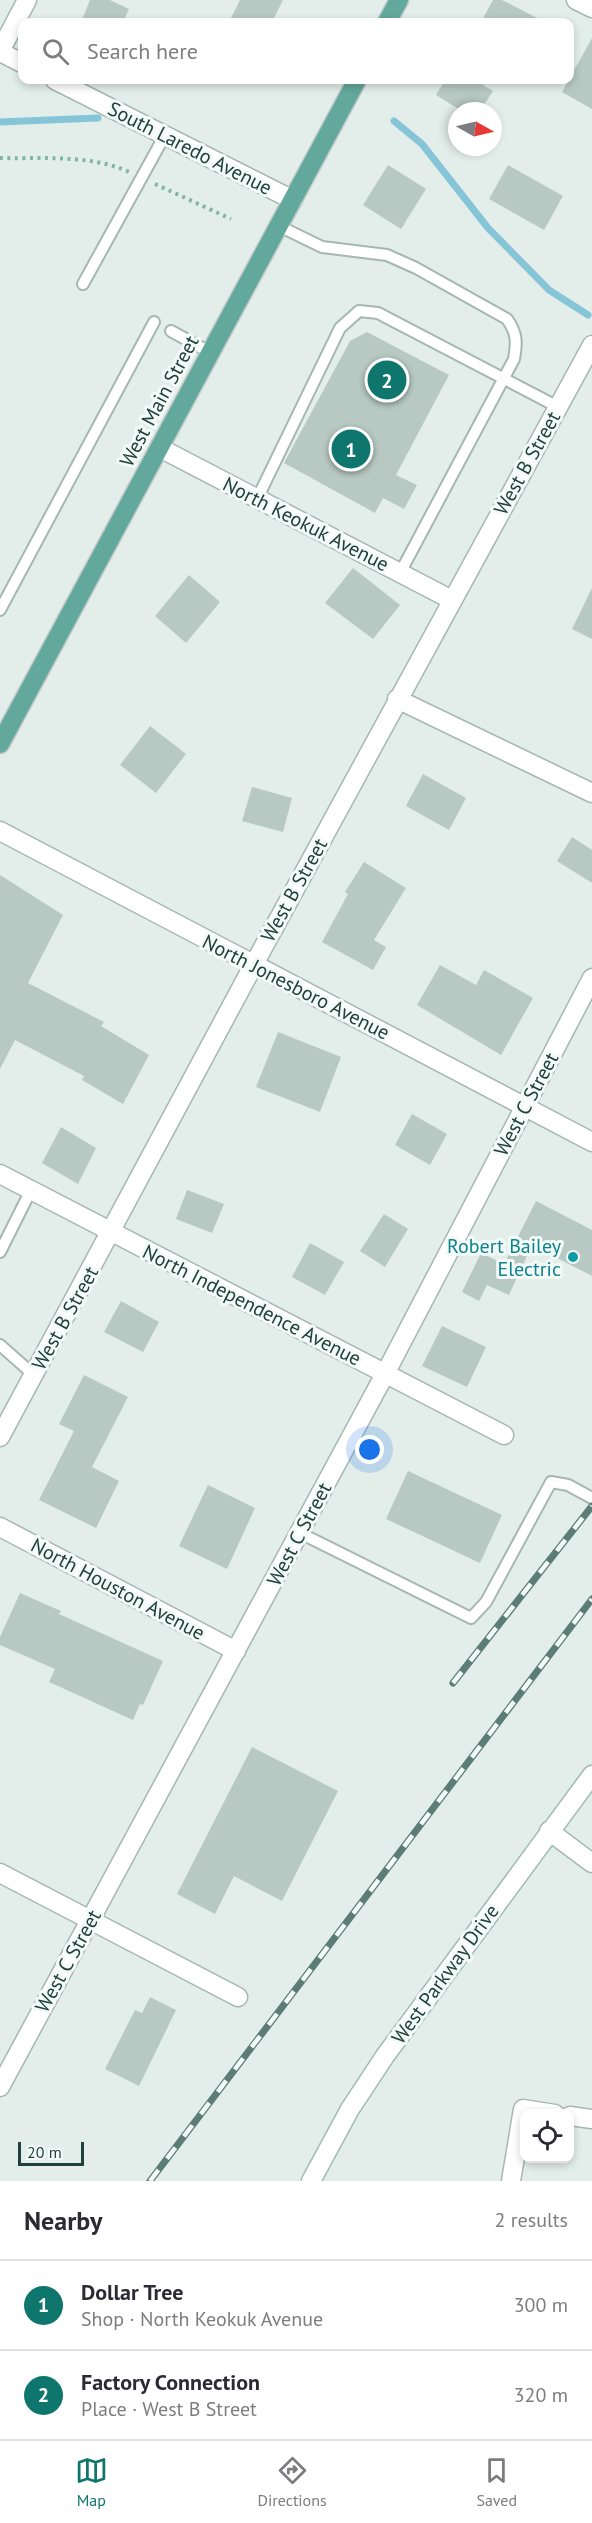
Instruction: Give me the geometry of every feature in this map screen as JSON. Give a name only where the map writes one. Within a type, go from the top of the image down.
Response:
[{"type":"main road","points":[[389,18],[399,0]]},
{"type":"main road","name":"West Main Street","points":[[0,744],[355,84]]},
{"type":"street","points":[[18,61],[0,51],[27,0]]},
{"type":"street","points":[[576,0],[592,8]]},
{"type":"street","name":"South Laredo Avenue","points":[[63,84],[293,200]]},
{"type":"street","name":"West B Street","points":[[0,1437],[397,699],[592,345]]},
{"type":"street","name":"North Keokuk Avenue","points":[[160,448],[452,600]]},
{"type":"street","points":[[397,699],[592,793]]},
{"type":"street","name":"North Jonesboro Avenue","points":[[0,831],[592,1143]]},
{"type":"street","name":"West C Street","points":[[0,2086],[385,1374],[592,978]]},
{"type":"street","name":"North Independence Avenue","points":[[0,1174],[504,1435]]},
{"type":"street","name":"North Houston Avenue","points":[[0,1527],[236,1651]]},
{"type":"street","name":"West Parkway Drive","points":[[311,2181],[350,2109],[385,2056],[592,1774]]},
{"type":"street","points":[[549,1831],[592,1863]]},
{"type":"street","points":[[0,1873],[238,1997]]},
{"type":"street","points":[[574,2117],[592,2119]]},
{"type":"street","points":[[511,2181],[520,2131]]},
{"type":"lane","points":[[83,284],[165,135]]},
{"type":"lane","points":[[279,226],[322,247],[387,255],[416,268],[507,319],[515,330],[517,343],[514,359],[400,573]]},
{"type":"lane","points":[[257,498],[340,328],[358,311],[378,313],[558,407]]},
{"type":"lane","points":[[0,610],[154,322]]},
{"type":"lane","points":[[171,331],[211,353]]},
{"type":"lane","points":[[0,1252],[31,1190]]},
{"type":"lane","points":[[0,1345],[34,1374]]},
{"type":"lane","points":[[300,1533],[471,1618],[486,1602],[551,1482],[568,1485],[592,1498]]},
{"type":"path","points":[[0,158],[112,164],[231,219]]},
{"type":"building","points":[[90,0],[110,0],[129,9],[125,18],[83,18]]},
{"type":"building","points":[[240,0],[283,0],[274,18],[231,18]]},
{"type":"building","points":[[493,0],[502,0],[537,18],[483,18]]},
{"type":"building","points":[[592,38],[592,109],[562,92],[566,84],[574,84],[574,70]]},
{"type":"building","points":[[443,84],[482,84],[493,91],[486,102],[448,102],[436,95]]},
{"type":"building","points":[[388,165],[426,189],[401,229],[363,205]]},
{"type":"building","points":[[508,165],[563,196],[544,230],[489,199]]},
{"type":"building","points":[[367,332],[449,375],[396,475],[417,485],[404,509],[383,498],[375,513],[284,463],[350,341]]},
{"type":"building","points":[[353,568],[400,605],[373,639],[325,603]]},
{"type":"building","points":[[189,575],[220,602],[186,643],[155,616]]},
{"type":"building","points":[[592,588],[592,639],[572,629]]},
{"type":"building","points":[[150,726],[186,754],[156,793],[120,765]]},
{"type":"building","points":[[423,774],[466,798],[449,830],[406,806]]},
{"type":"building","points":[[252,787],[292,798],[283,832],[242,821]]},
{"type":"building","points":[[572,837],[592,850],[592,883],[557,861]]},
{"type":"building","points":[[364,862],[406,888],[374,940],[386,947],[373,970],[322,942],[348,894],[345,892]]},
{"type":"building","points":[[0,875],[63,915],[28,983],[104,1022],[101,1026],[149,1055],[123,1104],[82,1080],[84,1076],[15,1040],[0,1069]]},
{"type":"building","points":[[440,965],[476,985],[484,970],[533,998],[501,1055],[417,1005]]},
{"type":"building","points":[[278,1032],[341,1057],[320,1112],[256,1087]]},
{"type":"building","points":[[412,1114],[447,1134],[430,1165],[395,1145]]},
{"type":"building","points":[[61,1127],[96,1148],[78,1184],[42,1163]]},
{"type":"building","points":[[187,1190],[224,1204],[212,1233],[176,1219]]},
{"type":"building","points":[[536,1201],[592,1230],[592,1276],[532,1245],[509,1295],[487,1285],[479,1301],[462,1292],[481,1253],[504,1264]]},
{"type":"building","points":[[384,1214],[408,1229],[385,1267],[360,1251]]},
{"type":"building","points":[[310,1243],[344,1262],[325,1295],[292,1277]]},
{"type":"building","points":[[121,1301],[159,1322],[143,1352],[104,1332]]},
{"type":"building","points":[[442,1326],[486,1347],[467,1387],[422,1366]]},
{"type":"building","points":[[84,1375],[128,1397],[92,1467],[119,1481],[96,1528],[39,1500],[74,1431],[59,1424]]},
{"type":"building","points":[[408,1471],[502,1515],[480,1563],[386,1519]]},
{"type":"building","points":[[208,1485],[255,1508],[227,1569],[179,1546]]},
{"type":"building","points":[[20,1593],[61,1611],[59,1614],[163,1661],[143,1705],[140,1704],[133,1720],[49,1682],[55,1669],[0,1645],[0,1637]]},
{"type":"building","points":[[252,1747],[338,1791],[282,1901],[234,1876],[215,1914],[177,1894]]},
{"type":"building","points":[[150,1997],[176,2010],[139,2086],[105,2069],[135,2010],[142,2013]]},
{"type":"waterway","points":[[0,122],[98,118]]},
{"type":"waterway","points":[[394,121],[422,144],[488,228],[549,290],[588,315]]},
{"type":"railway","points":[[453,1683],[592,1506]]},
{"type":"railway","points":[[150,2181],[592,1599]]},
{"type":"place","name":"Factory Connection","points":[[387,380]]},
{"type":"place","name":"Dollar Tree","points":[[351,449]]},
{"type":"place","name":"Robert Bailey Electric","points":[[573,1257]]}]
